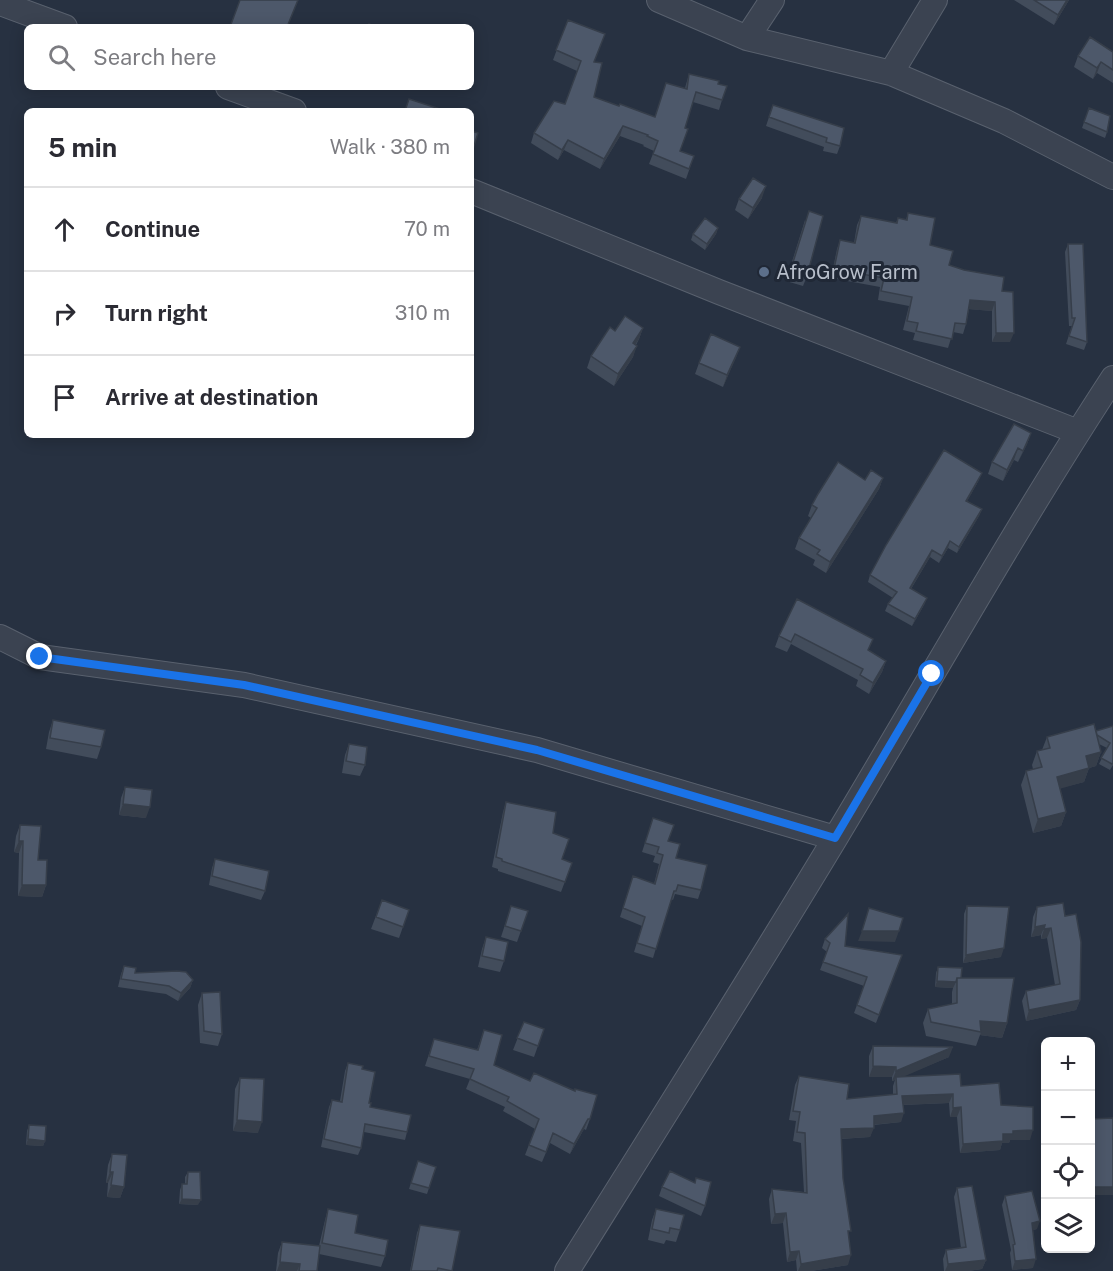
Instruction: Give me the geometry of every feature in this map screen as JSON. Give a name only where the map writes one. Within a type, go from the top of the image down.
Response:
[{"type":"street","points":[[659,0],[747,38],[891,73],[1004,121],[1113,177]]},
{"type":"street","points":[[747,38],[772,0]]},
{"type":"street","points":[[891,73],[935,0]]},
{"type":"street","points":[[0,3],[57,24]]},
{"type":"street","points":[[236,90],[286,108]]},
{"type":"street","points":[[474,192],[1078,432]]},
{"type":"street","points":[[567,1271],[835,838],[1078,432],[1113,378]]},
{"type":"street","points":[[0,637],[40,657],[244,685],[537,750],[835,838]]},
{"type":"building","points":[[240,0],[298,0],[288,24],[231,24]]},
{"type":"building","points":[[1034,0],[1067,0],[1058,15]]},
{"type":"building","points":[[568,20],[605,34],[594,62],[602,63],[594,97],[655,117],[666,83],[687,89],[689,74],[719,81],[718,84],[727,86],[722,100],[696,92],[685,128],[688,129],[680,151],[694,156],[689,169],[653,154],[658,141],[623,126],[604,159],[568,140],[562,150],[534,133],[554,101],[565,104],[581,61],[556,50]]},
{"type":"building","points":[[1090,37],[1113,52],[1113,70],[1101,62],[1097,68],[1078,56]]},
{"type":"building","points":[[409,99],[437,108],[406,108]]},
{"type":"building","points":[[773,105],[844,128],[840,146],[826,142],[827,138],[769,117]]},
{"type":"building","points":[[1089,108],[1110,116],[1107,132],[1084,122]]},
{"type":"building","points":[[474,132],[478,133],[474,146]]},
{"type":"building","points":[[753,178],[766,186],[753,208],[739,199]]},
{"type":"building","points":[[809,211],[823,216],[807,276],[790,272]]},
{"type":"building","points":[[908,213],[935,218],[930,245],[953,251],[949,265],[1004,277],[1002,291],[1013,292],[1014,333],[996,333],[995,302],[970,300],[966,324],[955,323],[952,339],[916,331],[918,323],[907,321],[912,297],[881,291],[884,278],[834,269],[840,240],[855,243],[861,216],[897,223],[898,218],[907,220]]},
{"type":"building","points":[[705,218],[718,228],[707,244],[693,234]]},
{"type":"building","points":[[1068,244],[1083,244],[1087,342],[1069,336],[1075,318],[1072,318]]},
{"type":"building","points":[[625,316],[643,328],[633,343],[637,346],[618,374],[591,356],[610,327],[615,331]]},
{"type":"building","points":[[711,334],[740,347],[727,375],[699,363]]},
{"type":"building","points":[[1014,424],[1031,433],[1023,451],[1018,448],[1007,470],[992,462]]},
{"type":"building","points":[[944,450],[982,473],[966,501],[982,509],[959,547],[950,541],[942,556],[932,550],[910,588],[927,598],[915,619],[888,604],[897,592],[870,575]]},
{"type":"building","points":[[838,462],[865,480],[871,470],[883,478],[830,562],[817,554],[820,550],[799,538],[817,508],[812,505]]},
{"type":"building","points":[[797,599],[873,639],[868,650],[886,661],[873,683],[860,675],[863,669],[795,634],[791,642],[779,636]]},
{"type":"building","points":[[53,720],[105,730],[101,747],[50,738]]},
{"type":"building","points":[[1094,724],[1101,752],[1086,756],[1089,768],[1057,777],[1066,812],[1038,819],[1026,771],[1042,767],[1037,751],[1050,748],[1047,737]]},
{"type":"building","points":[[1113,726],[1112,764],[1101,758],[1110,743],[1097,735],[1096,731]]},
{"type":"building","points":[[349,744],[367,747],[365,765],[346,761]]},
{"type":"building","points":[[125,787],[152,790],[150,807],[123,804]]},
{"type":"building","points":[[506,802],[556,812],[553,833],[569,839],[562,859],[572,863],[565,882],[496,857]]},
{"type":"building","points":[[653,818],[674,825],[668,841],[680,844],[676,858],[707,865],[701,890],[678,885],[674,891],[656,949],[637,943],[645,917],[623,908],[633,876],[655,884],[663,855],[657,853],[659,847],[645,843]]},
{"type":"building","points":[[20,825],[41,826],[38,860],[47,860],[46,885],[22,885],[23,841],[19,841]]},
{"type":"building","points":[[215,859],[269,871],[265,891],[212,876]]},
{"type":"building","points":[[382,900],[409,910],[403,927],[376,917]]},
{"type":"building","points":[[1063,903],[1065,916],[1076,914],[1081,942],[1080,1000],[1029,1010],[1026,991],[1060,984],[1051,928],[1044,929],[1045,925],[1035,927],[1037,907]]},
{"type":"building","points":[[511,906],[528,911],[521,931],[505,926]]},
{"type":"building","points":[[967,906],[1009,907],[1004,948],[966,955]]},
{"type":"building","points":[[869,908],[903,918],[899,931],[862,931]]},
{"type":"building","points":[[848,914],[845,946],[902,955],[879,1015],[857,1005],[867,977],[823,962],[830,943],[825,939]]},
{"type":"building","points":[[486,937],[508,942],[504,961],[482,956]]},
{"type":"building","points":[[124,966],[136,968],[135,973],[186,972],[193,980],[181,993],[169,986],[121,979]]},
{"type":"building","points":[[938,967],[962,968],[961,978],[957,978],[956,982],[937,981]]},
{"type":"building","points":[[957,978],[1014,978],[1007,1023],[980,1021],[981,1032],[931,1022],[928,1009],[957,1003]]},
{"type":"building","points":[[220,992],[222,1034],[204,1031],[202,993]]},
{"type":"building","points":[[524,1022],[544,1029],[538,1046],[517,1038]]},
{"type":"building","points":[[484,1030],[502,1035],[494,1065],[530,1081],[534,1073],[575,1091],[575,1089],[597,1095],[590,1119],[574,1144],[553,1133],[546,1152],[529,1145],[539,1119],[507,1101],[509,1097],[470,1079],[474,1069],[429,1056],[434,1039],[478,1050]]},
{"type":"building","points":[[873,1046],[953,1047],[896,1071],[896,1067],[873,1066]]},
{"type":"building","points":[[348,1063],[363,1066],[362,1069],[375,1072],[370,1107],[411,1115],[407,1132],[365,1124],[361,1148],[324,1139],[332,1100],[342,1102]]},
{"type":"building","points":[[960,1074],[961,1086],[999,1083],[1001,1105],[1033,1107],[1033,1130],[1003,1134],[1003,1141],[963,1144],[961,1107],[953,1108],[953,1094],[902,1096],[904,1113],[874,1116],[874,1128],[841,1129],[843,1178],[851,1231],[848,1231],[851,1255],[801,1264],[799,1251],[790,1252],[786,1213],[775,1214],[772,1189],[807,1193],[805,1133],[797,1132],[800,1112],[793,1111],[799,1076],[849,1084],[847,1099],[897,1094],[896,1077]]},
{"type":"building","points":[[240,1078],[264,1079],[262,1122],[237,1120]]},
{"type":"building","points":[[1113,1118],[1113,1187],[1095,1187],[1095,1119]]},
{"type":"building","points":[[29,1125],[46,1126],[45,1141],[28,1139]]},
{"type":"building","points":[[112,1154],[127,1155],[124,1187],[111,1185]]},
{"type":"building","points":[[418,1161],[436,1167],[429,1188],[411,1183]]},
{"type":"building","points":[[670,1171],[695,1183],[696,1178],[711,1182],[705,1206],[662,1187]]},
{"type":"building","points":[[188,1172],[200,1172],[201,1200],[182,1199],[182,1184],[187,1184]]},
{"type":"building","points":[[972,1186],[986,1260],[948,1264],[946,1250],[966,1247],[957,1188]]},
{"type":"building","points":[[1032,1191],[1040,1221],[1032,1223],[1036,1259],[1015,1261],[1013,1245],[1015,1244],[1005,1196]]},
{"type":"building","points":[[328,1209],[358,1215],[355,1233],[388,1240],[385,1256],[322,1243]]},
{"type":"building","points":[[656,1209],[684,1215],[680,1230],[670,1228],[669,1233],[652,1229]]},
{"type":"building","points":[[420,1225],[460,1231],[452,1271],[438,1268],[437,1271],[411,1271]]},
{"type":"building","points":[[282,1242],[320,1246],[317,1271],[299,1271],[300,1264],[280,1262]]},
{"type":"place","name":"AfroGrow Farm","points":[[764,272]]},
{"type":"route","points":[[40,657],[244,685],[537,750],[835,838],[932,674]]}]
